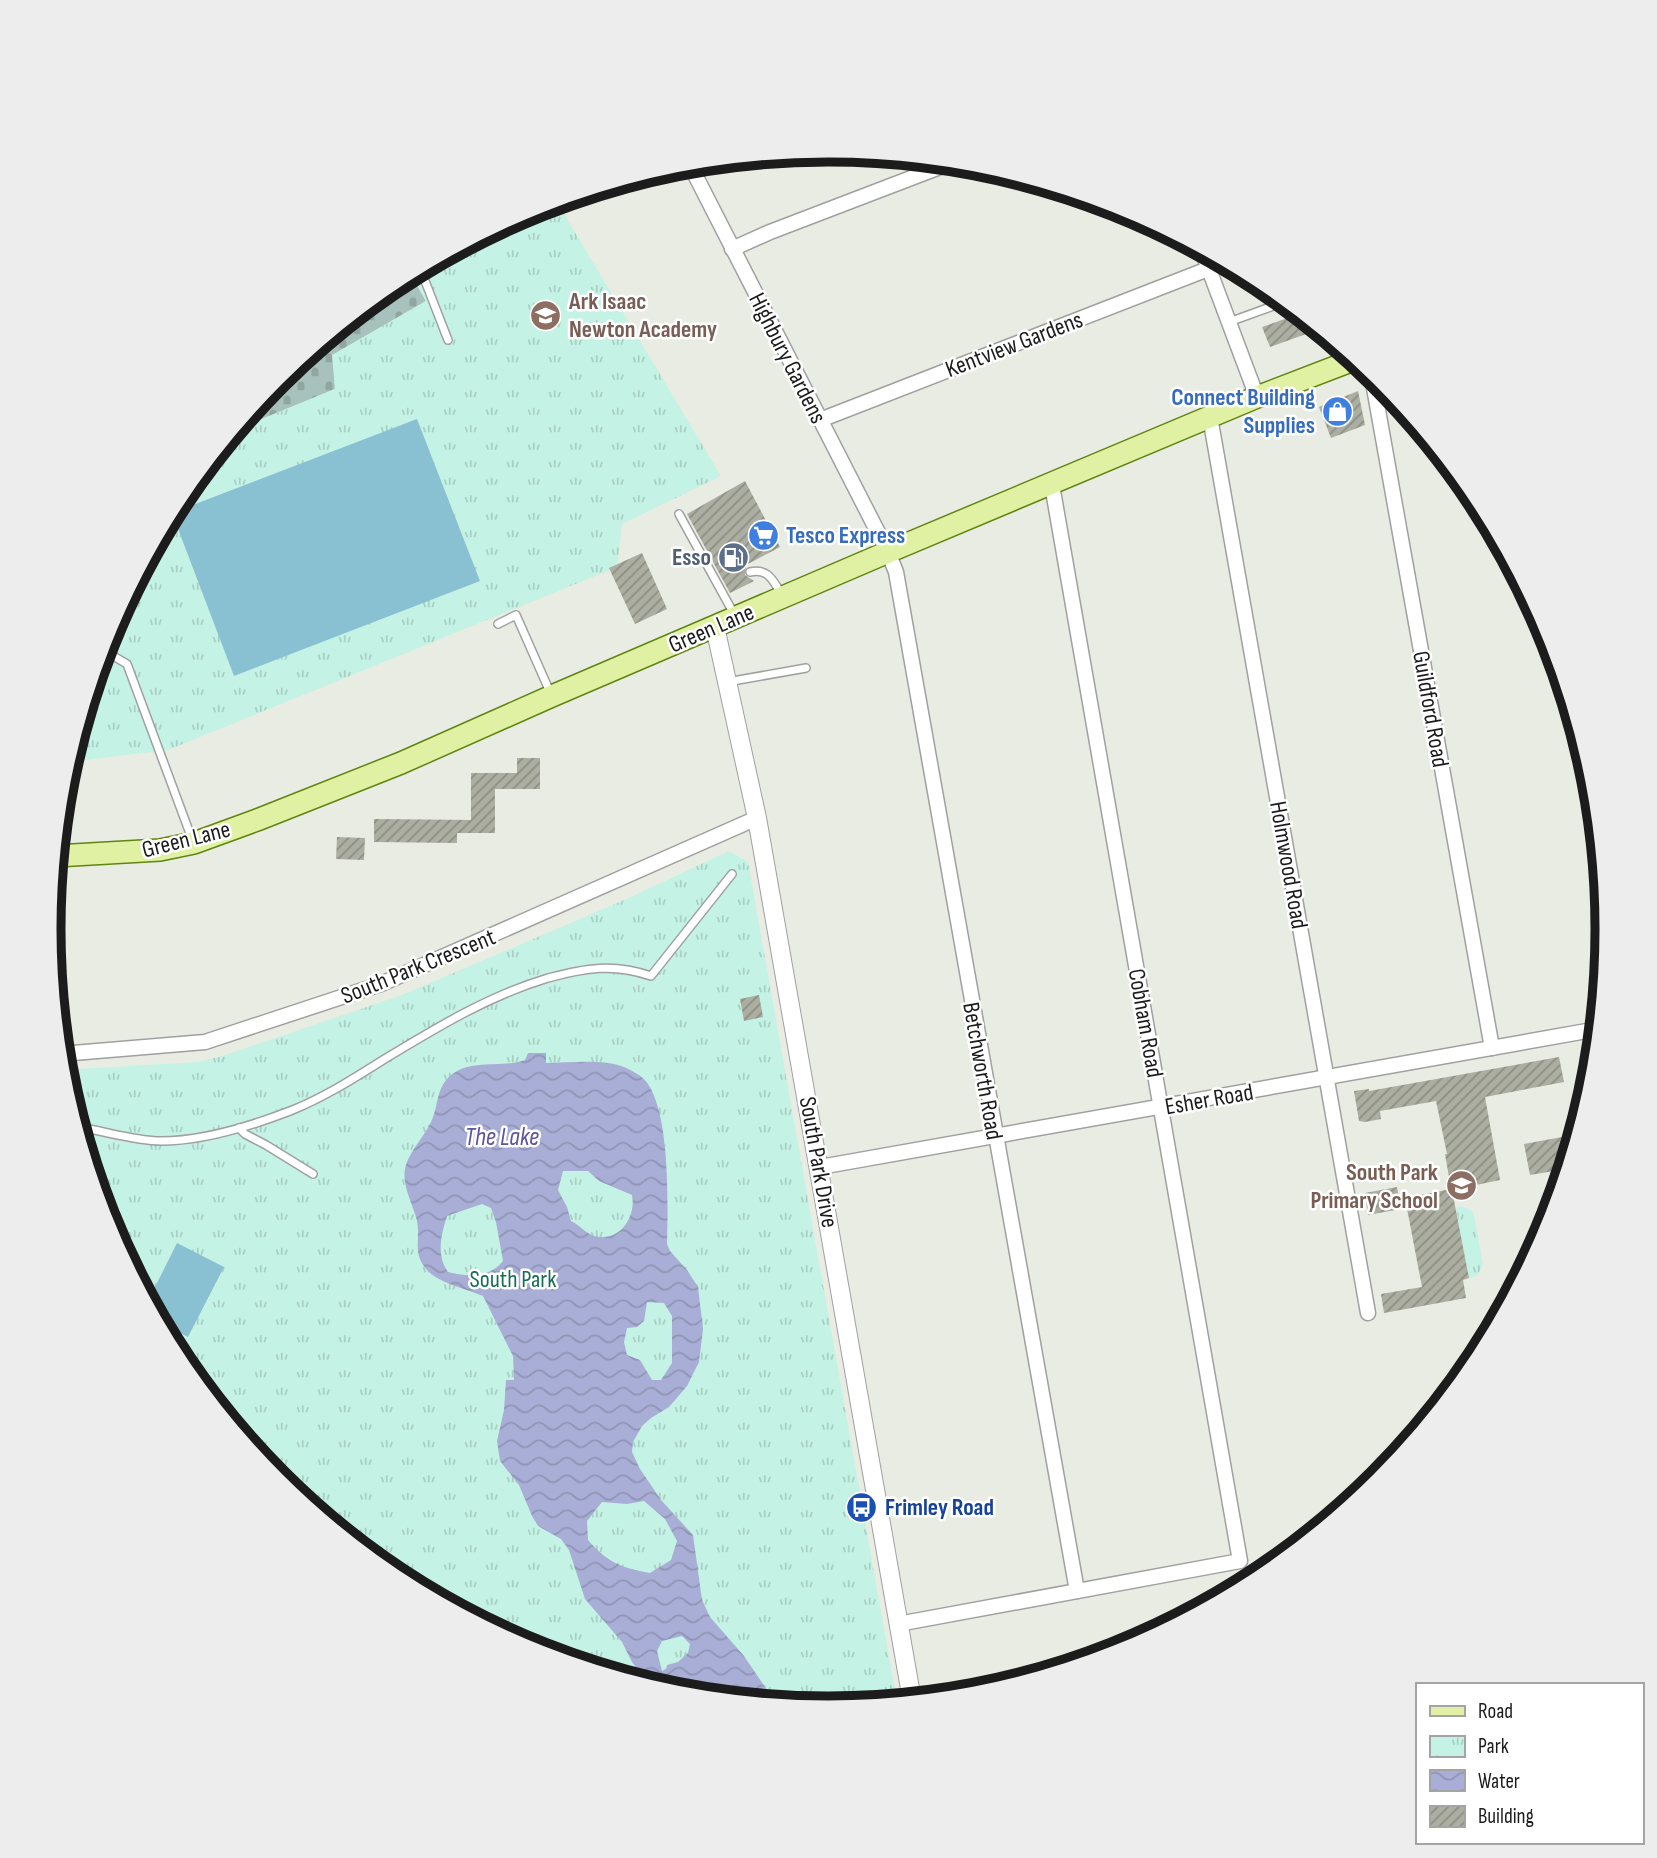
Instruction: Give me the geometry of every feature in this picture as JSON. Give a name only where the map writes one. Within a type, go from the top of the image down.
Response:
[{"type":"main road","name":"Green Lane","points":[[65,856],[136,853],[194,843],[401,764],[888,552],[1257,397],[1346,363]]},
{"type":"street","points":[[732,249],[935,169]]},
{"type":"street","name":"Highbury Gardens","points":[[694,174],[888,552]]},
{"type":"street","points":[[1205,261],[1257,397]]},
{"type":"street","name":"Kentview Gardens","points":[[820,420],[1208,269]]},
{"type":"street","name":"Guildford Road","points":[[1375,390],[1492,1048]]},
{"type":"street","name":"Holmwood Road","points":[[1210,417],[1368,1313]]},
{"type":"street","name":"Cobham Road","points":[[1052,485],[1240,1561],[1077,1591]]},
{"type":"street","name":"Betchworth Road","points":[[888,552],[896,572],[1077,1591]]},
{"type":"street","name":"South Park Drive","points":[[715,627],[757,818],[910,1692]]},
{"type":"street","name":"South Park Crescent","points":[[72,1053],[205,1042],[369,988],[624,879],[757,818]]},
{"type":"street","name":"Esher Road","points":[[820,1167],[1589,1031]]},
{"type":"street","points":[[898,1624],[1077,1591]]},
{"type":"lane","points":[[424,278],[448,340]]},
{"type":"lane","points":[[1229,322],[1276,306]]},
{"type":"lane","points":[[679,514],[723,586],[736,617]]},
{"type":"lane","points":[[750,572],[764,571],[770,575],[783,598]]},
{"type":"lane","points":[[498,624],[516,615],[552,696]]},
{"type":"lane","points":[[112,655],[127,664],[194,843]]},
{"type":"lane","points":[[726,682],[806,668]]},
{"type":"lane","points":[[87,1129],[161,1141],[239,1128],[290,1111],[325,1095],[453,1017],[524,985],[575,971],[602,967],[629,968],[651,976],[732,874]]},
{"type":"lane","points":[[239,1128],[313,1174]]},
{"type":"green space","points":[[562,209],[721,476],[622,524],[617,567],[168,750],[80,761],[102,682],[140,590],[164,545],[220,462],[252,423],[335,389],[332,355],[426,301],[416,283],[489,241]]},
{"type":"green space","points":[[416,283],[426,301],[333,355],[335,389],[252,423],[286,386],[323,352],[361,320]]},
{"type":"green space","name":"South Park","points":[[729,851],[748,862],[895,1693],[778,1695],[679,1682],[630,1670],[535,1638],[489,1617],[402,1567],[361,1538],[286,1472],[220,1396],[164,1313],[140,1268],[102,1176],[87,1128],[74,1069],[197,1062],[219,1057],[402,995],[631,897]]},
{"type":"green space","points":[[1461,1206],[1472,1211],[1474,1215],[1483,1265],[1477,1276],[1469,1278],[1456,1208]]},
{"type":"shaded area","points":[[417,419],[480,581],[234,676],[177,525],[189,507]]},
{"type":"shaded area","points":[[177,1243],[224,1267],[188,1337],[175,1330],[153,1292]]},
{"type":"water","name":"The Lake","points":[[528,1053],[546,1053],[546,1063],[594,1062],[621,1066],[643,1078],[655,1099],[666,1161],[667,1244],[698,1287],[703,1329],[699,1362],[687,1386],[669,1407],[642,1426],[633,1442],[632,1452],[661,1500],[693,1535],[702,1600],[710,1617],[744,1656],[770,1694],[679,1682],[640,1672],[622,1642],[585,1599],[569,1550],[561,1539],[538,1526],[519,1485],[500,1461],[497,1441],[504,1410],[506,1380],[514,1380],[513,1356],[483,1296],[434,1276],[423,1266],[418,1253],[417,1221],[404,1176],[410,1155],[430,1124],[438,1097],[448,1078],[475,1065],[525,1060]],"holes":[[[563,1171],[588,1171],[599,1181],[632,1195],[630,1217],[621,1230],[608,1237],[600,1237],[592,1235],[571,1221],[558,1190]],[[482,1204],[491,1208],[503,1261],[491,1271],[477,1275],[448,1272],[441,1252],[447,1216]],[[647,1302],[664,1303],[672,1316],[672,1363],[661,1380],[652,1380],[640,1360],[627,1355],[624,1342],[627,1328],[637,1327],[644,1321]],[[644,1501],[665,1519],[677,1541],[671,1560],[650,1573],[631,1569],[608,1559],[588,1540],[587,1521],[602,1502],[627,1504]],[[682,1636],[690,1644],[688,1653],[662,1671],[657,1651],[662,1641]]]},
{"type":"building","points":[[1291,317],[1311,332],[1270,347],[1262,327]]},
{"type":"building","points":[[1358,391],[1365,425],[1331,438],[1319,407]]},
{"type":"building","points":[[745,481],[780,547],[746,565],[745,575],[754,581],[730,593],[687,514]]},
{"type":"building","points":[[642,553],[667,609],[635,624],[609,568]]},
{"type":"building","points":[[517,758],[540,758],[540,789],[495,789],[495,833],[457,833],[457,843],[374,842],[374,819],[471,820],[471,773],[517,773]]},
{"type":"building","points":[[337,837],[365,838],[364,860],[336,859]]},
{"type":"building","points":[[759,995],[763,1017],[744,1021],[740,999]]},
{"type":"building","points":[[1559,1057],[1564,1082],[1485,1097],[1500,1180],[1452,1190],[1469,1278],[1463,1280],[1466,1298],[1384,1313],[1381,1294],[1422,1287],[1405,1198],[1451,1189],[1447,1154],[1436,1101],[1380,1111],[1381,1119],[1365,1122],[1359,1121],[1354,1091],[1369,1091]]},
{"type":"building","points":[[1562,1137],[1563,1149],[1557,1171],[1530,1175],[1524,1144]]},
{"type":"building","points":[[1397,1187],[1401,1209],[1368,1215],[1365,1193]]},
{"type":"place","name":"Ark Isaac Newton Academy","points":[[546,315]]},
{"type":"place","name":"Connect Building Supplies","points":[[1338,411]]},
{"type":"place","name":"Tesco Express","points":[[763,535]]},
{"type":"place","name":"Esso","points":[[734,557]]},
{"type":"place","name":"South Park Primary School","points":[[1461,1186]]},
{"type":"place","name":"Frimley Road","points":[[862,1507]]}]
